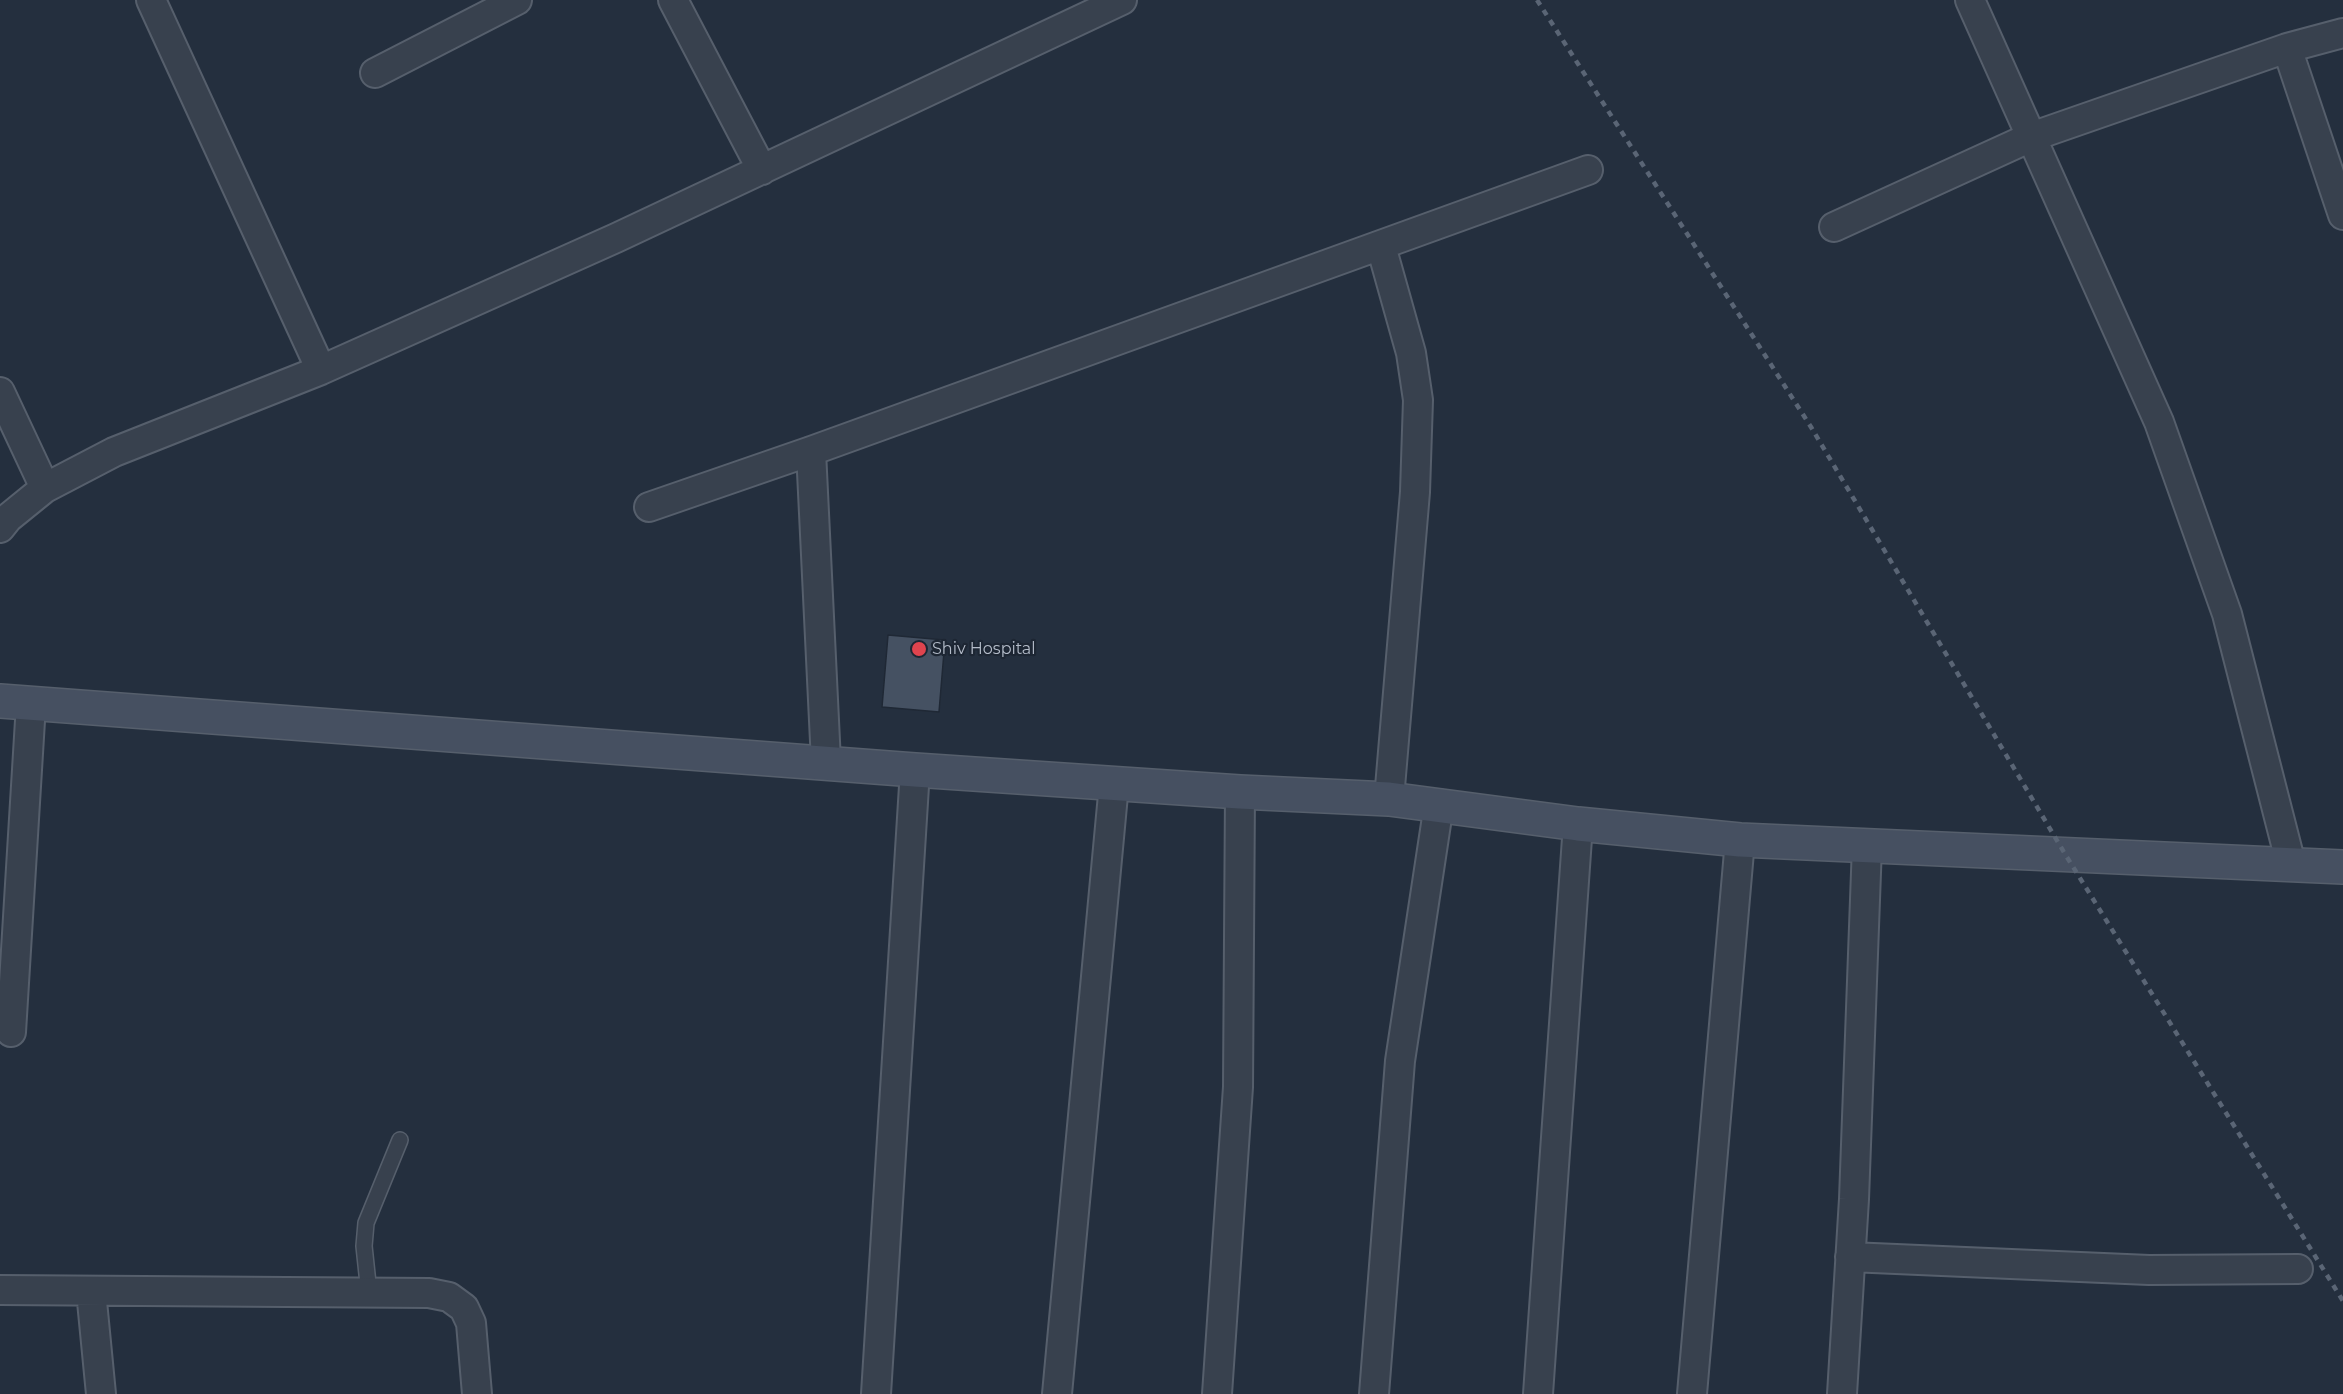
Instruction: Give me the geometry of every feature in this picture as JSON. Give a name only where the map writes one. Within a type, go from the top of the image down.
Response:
[{"type":"main road","points":[[16,702],[915,770],[1240,792],[1389,799],[1578,824],[1740,840],[2343,867]]},
{"type":"street","points":[[151,0],[321,370]]},
{"type":"street","points":[[375,73],[517,0]]},
{"type":"street","points":[[673,0],[762,170]]},
{"type":"street","points":[[0,528],[8,518],[45,488],[114,452],[321,370],[616,238],[1122,0]]},
{"type":"street","points":[[1970,0],[2167,444],[2227,614],[2291,864]]},
{"type":"street","points":[[1834,227],[2031,137],[2287,48],[2343,33]]},
{"type":"street","points":[[2287,48],[2343,214]]},
{"type":"street","points":[[649,507],[811,452],[1588,171]]},
{"type":"street","points":[[1381,246],[1411,353],[1418,400],[1415,492],[1389,799]]},
{"type":"street","points":[[0,392],[45,488]]},
{"type":"street","points":[[811,452],[826,762]]},
{"type":"street","points":[[11,1032],[16,702]]},
{"type":"street","points":[[876,1394],[915,770]]},
{"type":"street","points":[[1057,1394],[1114,784]]},
{"type":"street","points":[[1217,1394],[1238,1087],[1240,792]]},
{"type":"street","points":[[1374,1394],[1400,1061],[1439,804]]},
{"type":"street","points":[[1538,1394],[1578,824]]},
{"type":"street","points":[[1692,1394],[1740,840]]},
{"type":"street","points":[[1842,1394],[1867,845]]},
{"type":"street","points":[[1850,1257],[2149,1270],[2298,1269]]},
{"type":"street","points":[[0,1290],[429,1293],[449,1297],[464,1308],[471,1323],[477,1394]]},
{"type":"street","points":[[91,1291],[101,1394]]},
{"type":"lane","points":[[369,1293],[364,1246],[366,1223],[400,1140]]},
{"type":"building","points":[[888,635],[945,640],[939,712],[882,707]]},
{"type":"railway","points":[[1537,0],[1811,427],[2065,854],[2343,1301]]},
{"type":"place","name":"Shiv Hospital","points":[[919,649]]}]
